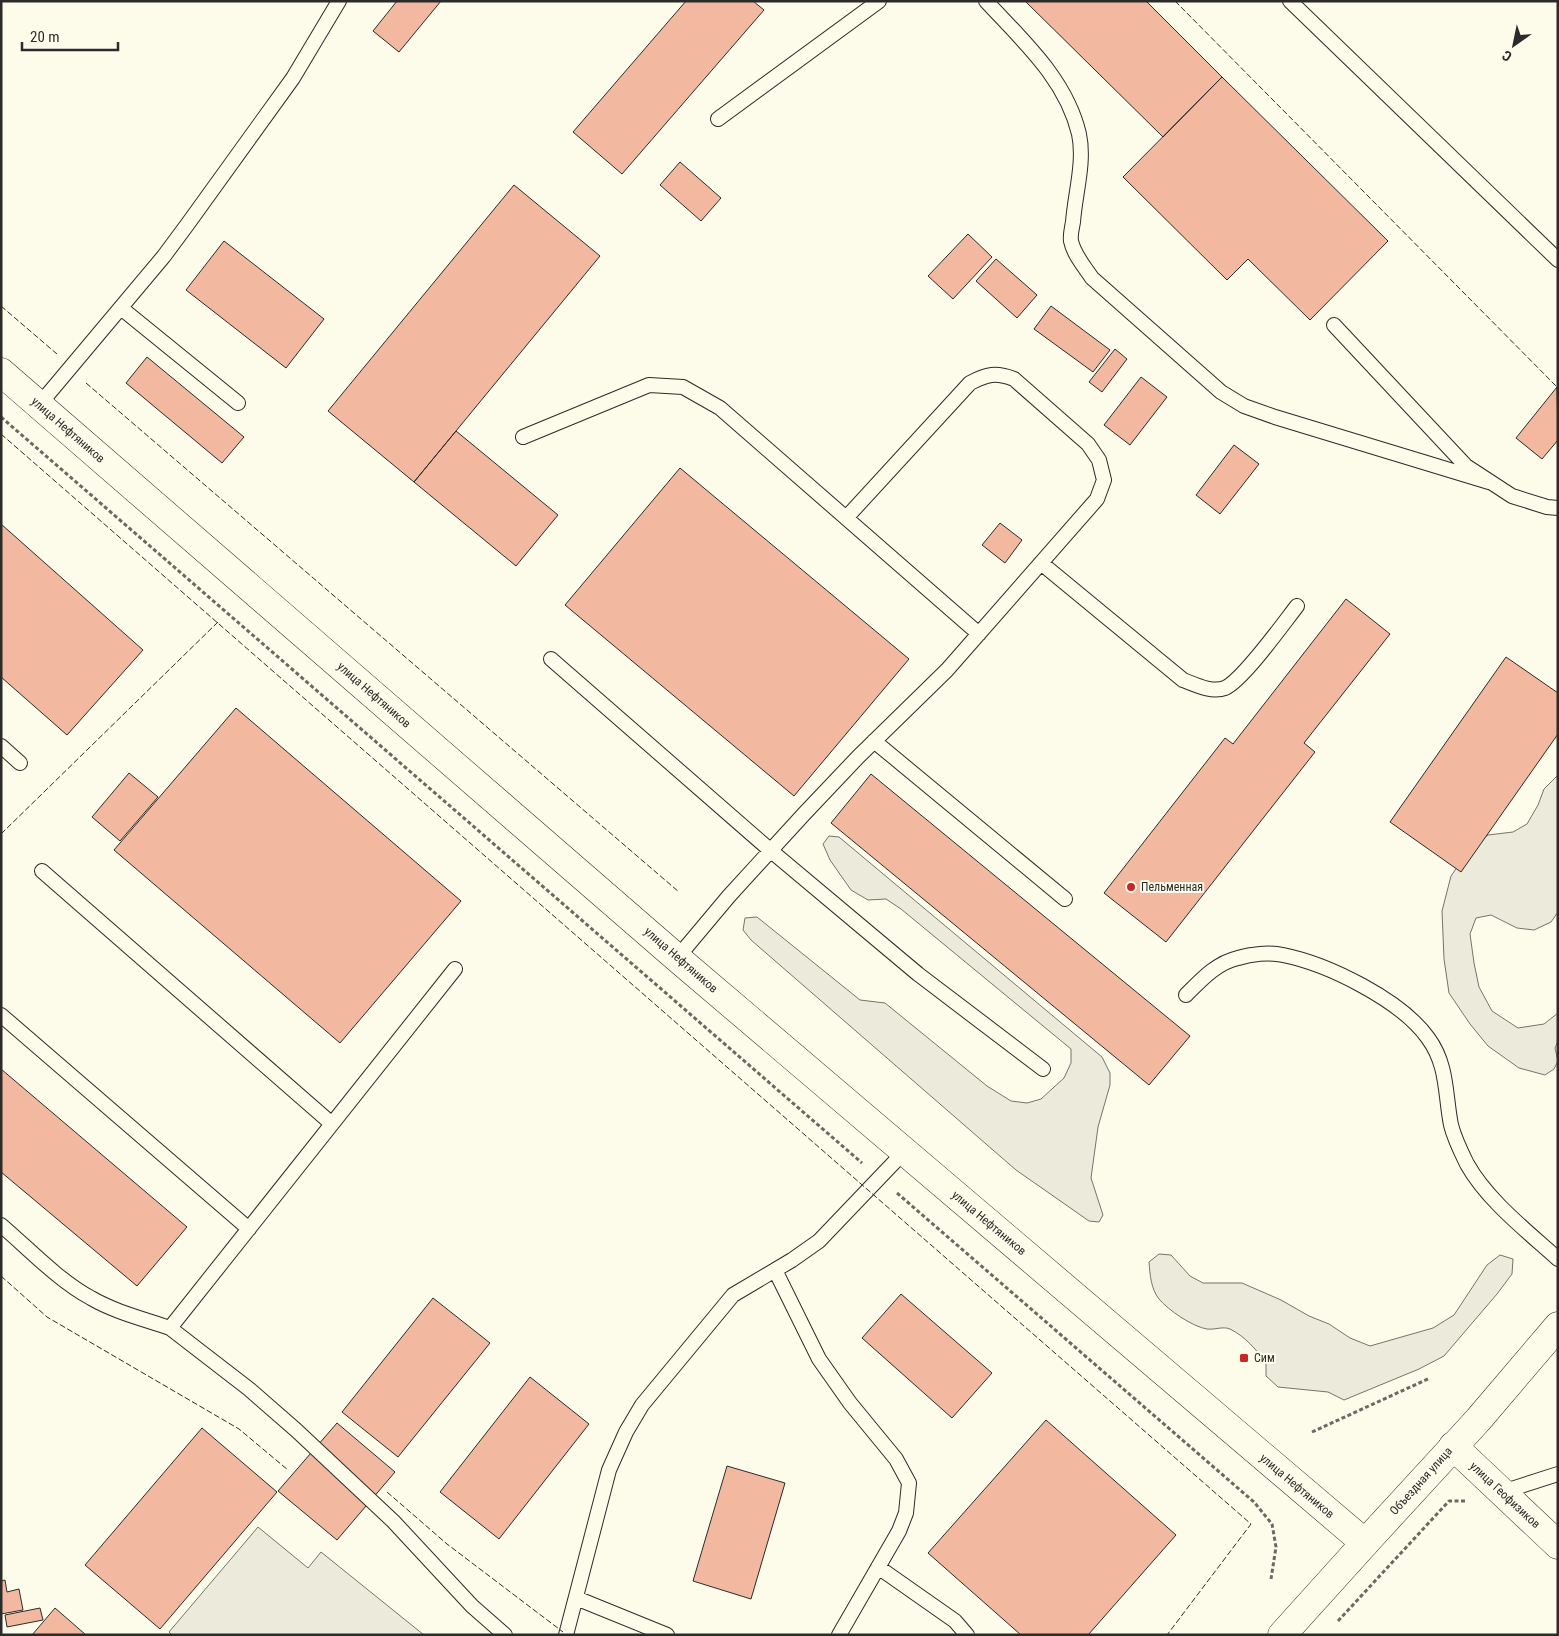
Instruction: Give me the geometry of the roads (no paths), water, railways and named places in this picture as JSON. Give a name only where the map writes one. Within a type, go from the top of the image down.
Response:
[{"type":"street","name":"улица Нефтяников","points":[[1,372],[677,958],[1365,1543]]},
{"type":"street","name":"Объездная улица","points":[[1282,1635],[1453,1446],[1558,1326]]},
{"type":"street","name":"улица Геофизиков","points":[[1453,1446],[1558,1545]]},
{"type":"lane","points":[[39,405],[188,225],[293,78],[339,1]]},
{"type":"lane","points":[[718,119],[879,1]]},
{"type":"lane","points":[[986,1],[1038,57],[1056,81],[1073,115],[1079,136],[1080,158],[1071,240],[1077,258],[1092,278],[1221,392],[1244,406],[1275,418],[1489,482]]},
{"type":"lane","points":[[1290,1],[1558,260]]},
{"type":"lane","points":[[121,308],[238,403]]},
{"type":"lane","points":[[1334,325],[1466,466],[1512,496],[1546,507],[1558,508]]},
{"type":"lane","points":[[677,958],[770,850],[858,756],[948,670],[1097,499],[1104,480],[1099,460],[1088,444],[1014,379],[1000,374],[984,376],[970,383],[846,518]]},
{"type":"lane","points":[[522,437],[649,385],[683,387],[720,408],[979,634]]},
{"type":"lane","points":[[1041,563],[1184,680],[1207,689],[1224,688],[1240,677],[1297,606]]},
{"type":"lane","points":[[551,659],[770,850],[918,974],[1043,1069]]},
{"type":"lane","points":[[874,742],[1066,899]]},
{"type":"lane","points":[[1,746],[20,763]]},
{"type":"lane","points":[[42,871],[332,1124]]},
{"type":"lane","points":[[1186,995],[1209,972],[1236,958],[1264,954],[1282,954],[1319,965],[1368,989],[1406,1013],[1429,1039],[1444,1071],[1452,1126],[1467,1164],[1488,1194],[1558,1259]]},
{"type":"lane","points":[[170,1328],[455,970]]},
{"type":"lane","points":[[1,1014],[249,1229]]},
{"type":"lane","points":[[566,1635],[609,1470],[626,1432],[642,1405],[733,1295],[792,1260],[819,1240],[905,1151]]},
{"type":"lane","points":[[1,1224],[56,1273],[90,1298],[112,1308],[170,1328],[250,1390],[296,1430],[393,1521],[472,1606],[505,1635]]},
{"type":"lane","points":[[775,1270],[819,1359],[850,1403],[896,1459],[908,1483],[906,1513],[898,1532],[839,1635]]},
{"type":"lane","points":[[1502,1492],[1558,1474]]},
{"type":"lane","points":[[878,1567],[955,1621],[967,1635]]},
{"type":"lane","points":[[576,1598],[667,1635]]},
{"type":"place","name":"Пельменная","points":[[1131,887]]},
{"type":"place","name":"Сим","points":[[1244,1358]]}]
